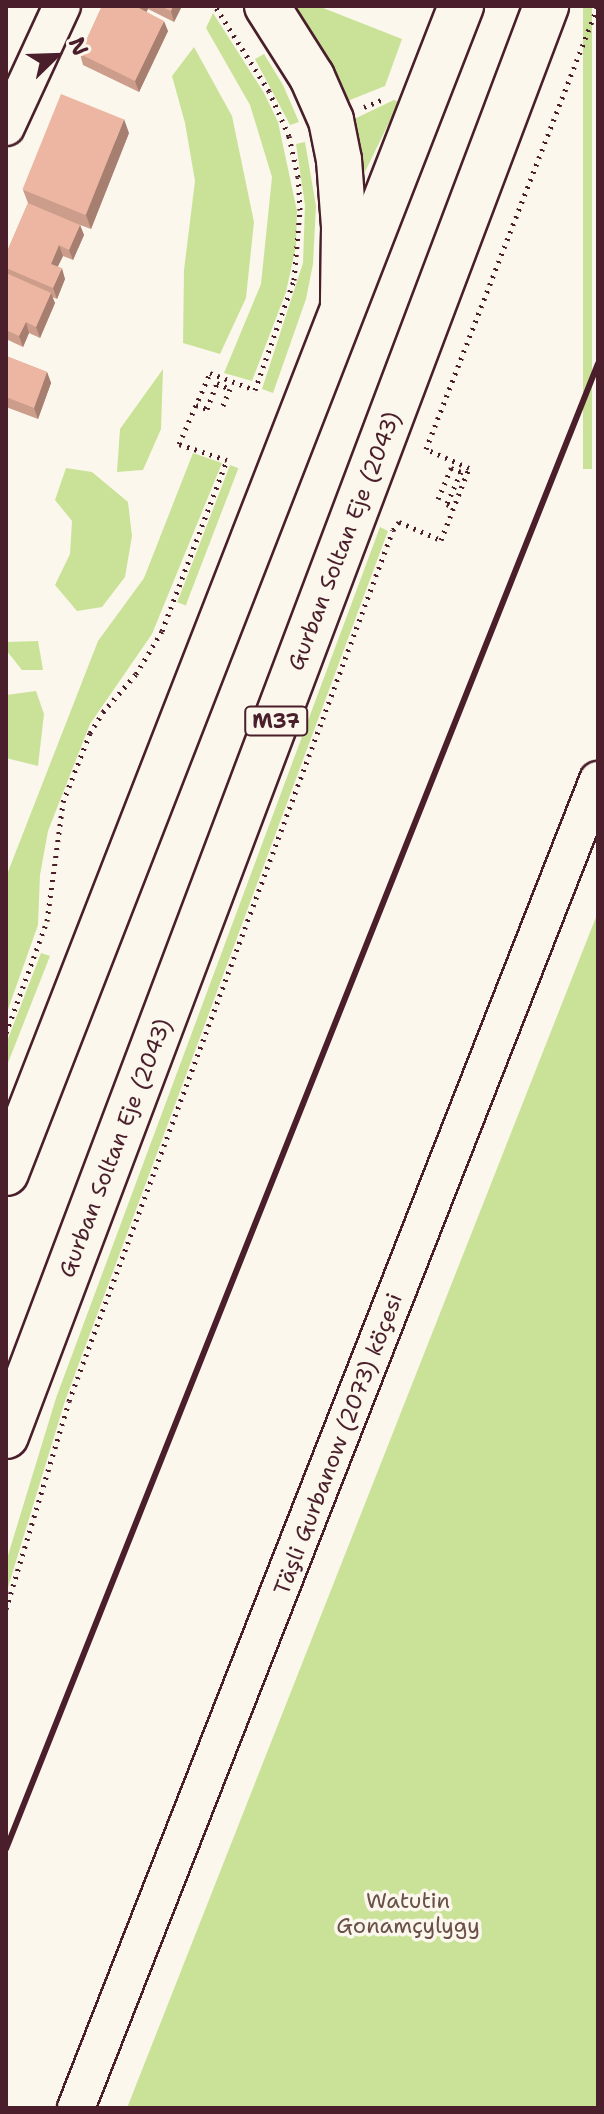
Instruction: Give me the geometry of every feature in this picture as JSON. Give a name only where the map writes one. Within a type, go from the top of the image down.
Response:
[{"type":"main road","points":[[267,6],[312,77],[331,120],[339,160],[344,227],[343,303]]},
{"type":"main road","points":[[6,1173],[461,6]]},
{"type":"main road","name":"Gurban Soltan Eje (2043)","points":[[6,1436],[546,6]]},
{"type":"street","points":[[6,127],[62,6]]},
{"type":"street","name":"Täşli Gurbanow (2073) köçesi","points":[[76,2108],[598,780]]},
{"type":"path","points":[[6,1033],[47,921],[63,802],[90,733],[103,712],[136,674],[162,631],[227,460],[179,444],[210,373],[255,390],[287,307],[300,244],[298,177],[289,136],[269,91],[215,6]]},
{"type":"path","points":[[6,1609],[69,1401],[393,530],[399,522],[441,540],[469,468],[426,449],[598,6]]},
{"type":"path","points":[[289,136],[387,98]]},
{"type":"path","points":[[196,405],[207,409],[217,383],[230,389],[222,408]]},
{"type":"path","points":[[438,499],[451,468],[461,472],[447,504],[453,507]]},
{"type":"green space","points":[[298,6],[318,6],[402,39],[385,86],[345,102],[295,13]]},
{"type":"green space","points":[[583,6],[592,6],[592,469],[583,469]]},
{"type":"green space","points":[[213,13],[264,93],[278,122],[297,211],[296,246],[286,292],[252,381],[224,373],[261,284],[272,177],[250,105],[206,28]]},
{"type":"green space","points":[[194,47],[232,116],[254,222],[246,298],[220,354],[183,343],[184,270],[195,181],[185,123],[172,76]]},
{"type":"green space","points":[[264,54],[283,85],[299,122],[290,125],[255,59]]},
{"type":"green space","points":[[394,100],[399,102],[361,180],[352,120]]},
{"type":"green space","points":[[305,142],[316,206],[313,264],[306,299],[273,393],[262,389],[303,263],[305,205],[296,144]]},
{"type":"green space","points":[[163,369],[161,429],[143,470],[117,472],[120,429]]},
{"type":"green space","points":[[193,453],[222,463],[152,634],[90,724],[48,831],[40,875],[38,925],[6,1015],[6,877],[98,641],[144,578]]},
{"type":"green space","points":[[230,465],[238,468],[186,605],[177,602]]},
{"type":"green space","points":[[66,468],[92,472],[128,502],[132,536],[125,577],[102,607],[77,611],[55,585],[70,554],[72,521],[55,500]]},
{"type":"green space","points":[[380,527],[388,531],[65,1401],[6,1594],[6,1562],[56,1398]]},
{"type":"green space","points":[[38,641],[43,670],[22,670],[6,650],[6,642]]},
{"type":"green space","points":[[36,691],[44,714],[38,766],[6,758],[6,695]]},
{"type":"green space","name":"Watutin Gonamçylygy","points":[[598,912],[598,2108],[127,2108]]},
{"type":"green space","points":[[41,953],[50,956],[6,1068],[6,1044]]},
{"type":"building","points":[[102,6],[140,6],[164,21],[135,81],[80,54]]},
{"type":"building","points":[[61,94],[124,119],[85,215],[22,189]]},
{"type":"building","points":[[28,203],[80,225],[69,250],[59,245],[51,264],[62,268],[53,288],[6,268],[6,254]]},
{"type":"building","points":[[6,273],[51,293],[36,327],[26,322],[19,336],[6,330]]},
{"type":"building","points":[[6,356],[47,372],[34,408],[6,397]]},
{"type":"railway","points":[[6,1849],[598,364]]}]
